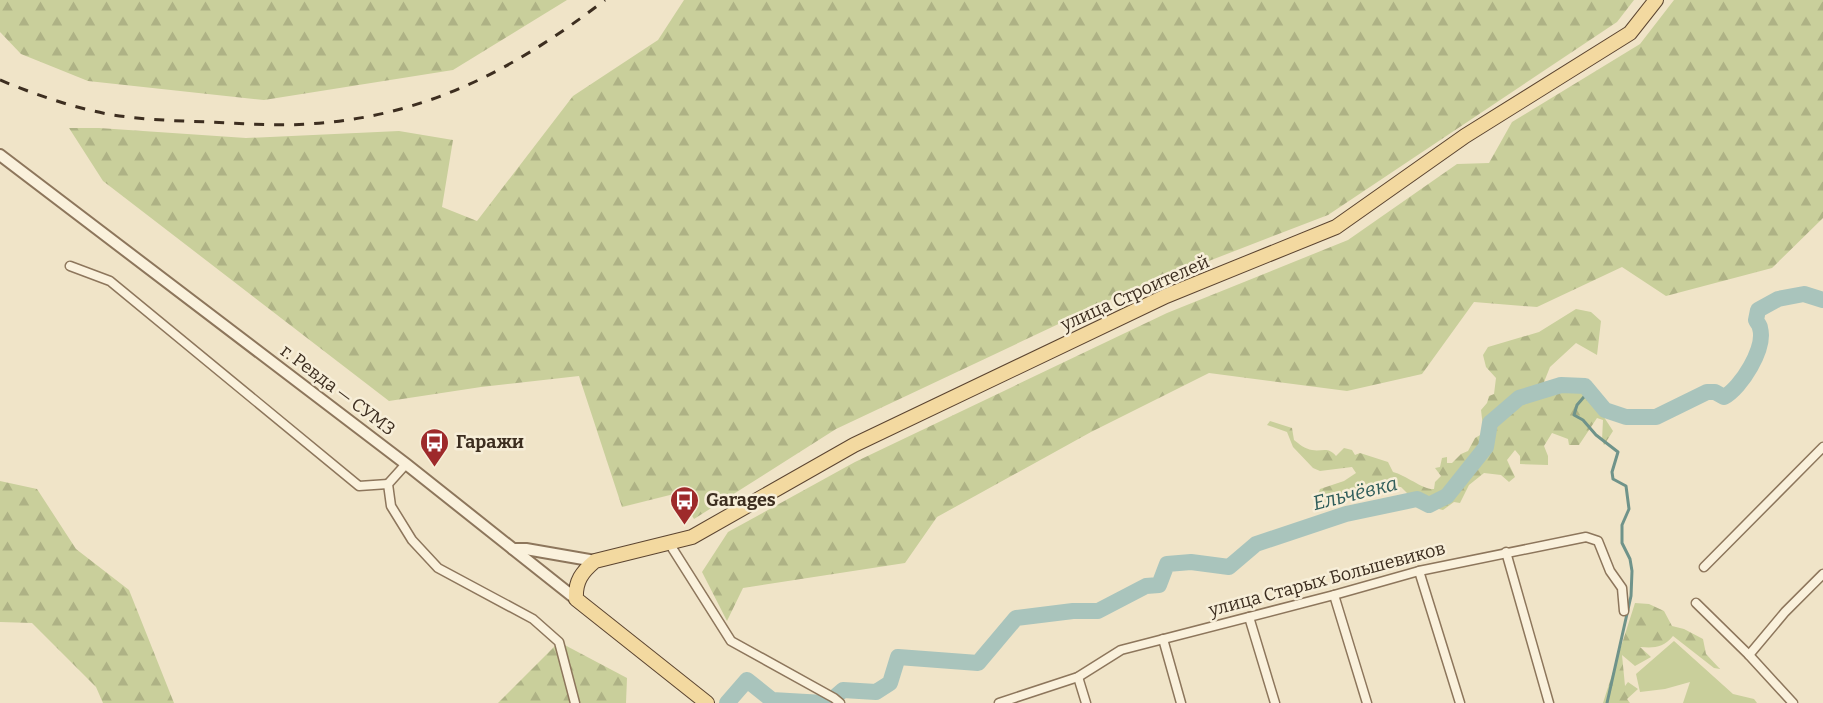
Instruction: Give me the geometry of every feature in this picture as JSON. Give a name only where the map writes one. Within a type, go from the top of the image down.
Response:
[{"type":"main road","name":"улица Строителей","points":[[595,561],[692,537],[854,445],[1155,301],[1335,227],[1465,136],[1630,33],[1656,0]]},
{"type":"main road","points":[[576,598],[578,579],[595,561]]},
{"type":"main road","name":"г. Ревда — СУМЗ","points":[[576,598],[707,703]]},
{"type":"street","name":"г. Ревда — СУМЗ","points":[[0,155],[406,464],[576,598]]},
{"type":"street","points":[[70,266],[110,280],[359,486],[388,484],[406,464]]},
{"type":"street","points":[[1704,567],[1823,447]]},
{"type":"street","points":[[388,484],[391,506],[412,540],[438,568],[533,619],[559,642],[575,703]]},
{"type":"street","name":"улица Старых Большевиков","points":[[1000,703],[1078,677],[1121,650],[1419,571],[1586,537],[1599,541],[1610,571],[1622,588],[1624,611]]},
{"type":"street","points":[[669,543],[731,641],[840,703]]},
{"type":"street","name":"улица Строителей","points":[[513,549],[526,549],[595,561]]},
{"type":"street","points":[[1506,552],[1550,703]]},
{"type":"street","points":[[1419,571],[1460,703]]},
{"type":"street","points":[[1749,656],[1785,612],[1823,574]]},
{"type":"street","points":[[1334,595],[1367,703]]},
{"type":"street","points":[[1696,603],[1793,703]]},
{"type":"street","points":[[1249,617],[1275,703]]},
{"type":"street","points":[[1163,639],[1181,703]]},
{"type":"street","points":[[1078,677],[1086,703]]},
{"type":"green space","points":[[0,0],[567,0],[453,70],[264,100],[88,81],[21,54],[0,32]]},
{"type":"green space","points":[[684,0],[1634,0],[1617,22],[1328,215],[1118,296],[836,429],[694,519],[678,493],[622,507],[579,376],[481,387],[389,401],[103,181],[69,128],[246,138],[399,131],[453,140],[442,207],[477,221],[573,96],[658,40]]},
{"type":"green space","points":[[1674,0],[1823,0],[1823,218],[1772,268],[1666,296],[1622,267],[1537,307],[1474,302],[1422,374],[1347,391],[1209,373],[1091,432],[937,517],[905,563],[743,588],[727,621],[702,572],[728,532],[855,462],[1167,313],[1348,240],[1457,164],[1489,163],[1512,122],[1640,44]]},
{"type":"green space","points":[[1576,309],[1591,312],[1601,321],[1597,355],[1576,343],[1550,367],[1544,382],[1557,379],[1580,380],[1613,431],[1604,445],[1603,420],[1597,418],[1579,445],[1569,445],[1568,439],[1552,433],[1544,446],[1548,456],[1548,465],[1520,464],[1520,456],[1515,450],[1507,460],[1515,477],[1509,482],[1501,475],[1484,473],[1469,485],[1460,503],[1454,502],[1443,510],[1418,504],[1401,487],[1386,486],[1381,496],[1376,493],[1379,482],[1371,486],[1365,484],[1356,492],[1321,507],[1315,501],[1320,489],[1344,481],[1356,473],[1352,467],[1320,471],[1313,468],[1293,447],[1287,432],[1267,425],[1270,421],[1292,428],[1294,440],[1309,449],[1328,450],[1336,456],[1344,448],[1352,450],[1355,455],[1360,453],[1388,462],[1393,472],[1434,489],[1435,482],[1441,476],[1435,468],[1440,467],[1442,458],[1447,457],[1447,463],[1452,463],[1468,451],[1475,438],[1482,434],[1481,410],[1489,396],[1494,394],[1496,378],[1486,367],[1483,355],[1488,347],[1539,332]]},
{"type":"green space","points":[[0,481],[37,489],[76,549],[129,590],[174,703],[103,703],[96,687],[32,623],[0,622]]},
{"type":"green space","points":[[1635,603],[1649,604],[1664,611],[1672,626],[1684,629],[1703,639],[1706,654],[1720,669],[1714,668],[1673,636],[1666,643],[1658,646],[1640,647],[1651,657],[1635,666],[1622,655],[1625,686],[1628,682],[1638,689],[1627,699],[1630,703],[1603,703]]},
{"type":"green space","points":[[1674,641],[1733,694],[1754,699],[1757,703],[1683,703],[1690,682],[1665,689],[1640,692],[1636,674]]},
{"type":"green space","points":[[559,642],[627,678],[626,703],[498,703]]},
{"type":"waterway","name":"Ельчёвка","points":[[828,703],[843,690],[876,692],[890,683],[898,657],[978,663],[1016,618],[1073,611],[1098,611],[1146,586],[1159,585],[1167,564],[1191,562],[1229,567],[1256,544],[1346,514],[1417,499],[1429,505],[1447,496],[1486,447],[1490,423],[1519,398],[1561,385],[1585,386],[1605,410],[1626,417],[1656,417],[1707,392],[1715,392],[1724,397],[1738,385],[1756,356],[1761,336],[1756,320],[1758,310],[1778,299],[1804,294],[1823,300]]},
{"type":"waterway","points":[[1589,391],[1577,405],[1574,415],[1583,420],[1596,435],[1618,452],[1612,472],[1613,479],[1626,486],[1629,509],[1622,525],[1622,543],[1630,559],[1631,596],[1607,703]]},
{"type":"waterway","name":"Ельчёвка","points":[[727,703],[747,680],[772,700],[824,703]]},
{"type":"railway","points":[[0,80],[70,105],[125,117],[272,125],[351,120],[391,112],[466,86],[537,48],[605,0]]},
{"type":"place","name":"Гаражи","points":[[435,468]]},
{"type":"place","name":"Garages","points":[[685,526]]}]
